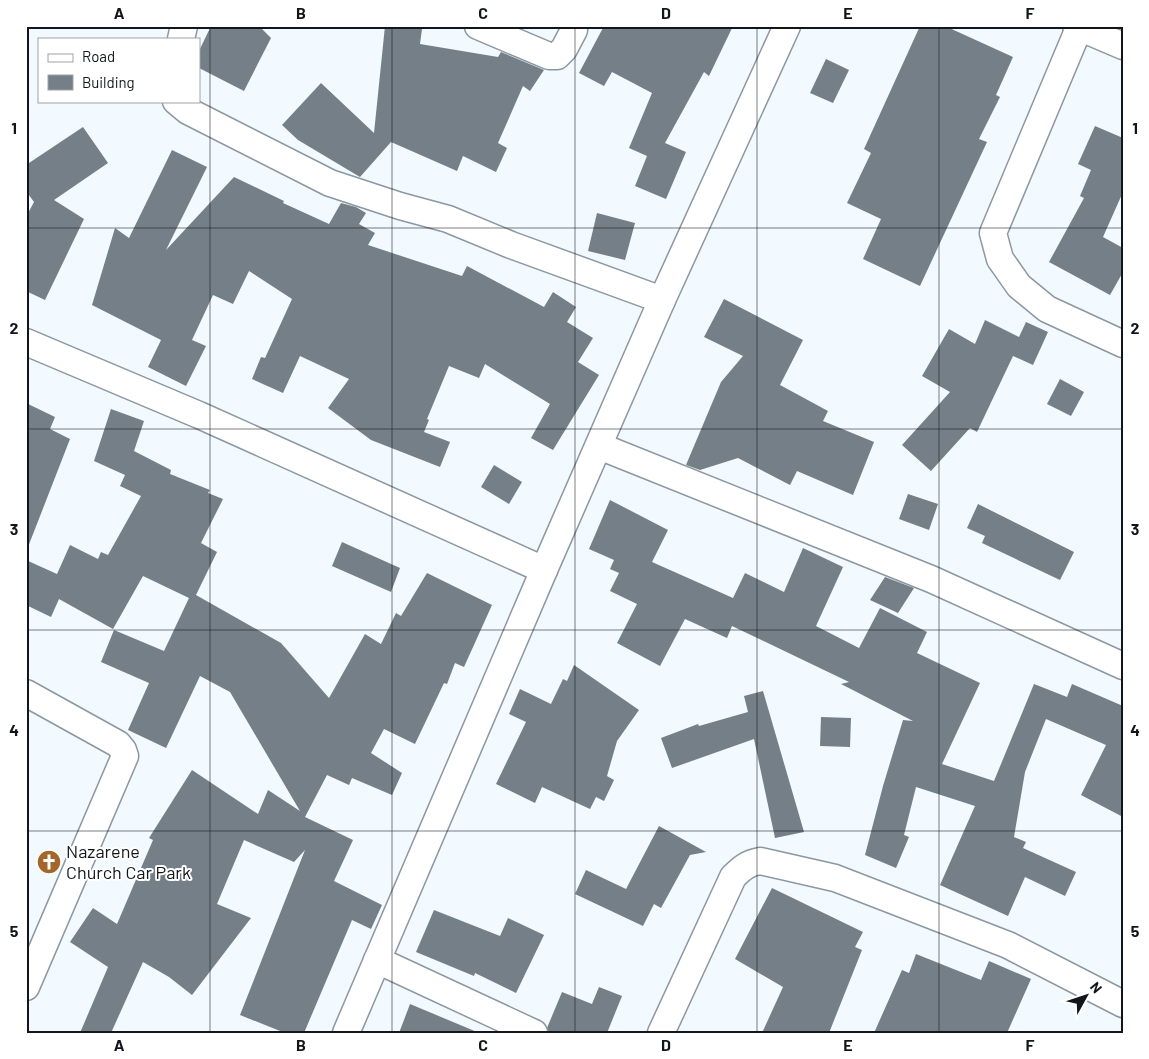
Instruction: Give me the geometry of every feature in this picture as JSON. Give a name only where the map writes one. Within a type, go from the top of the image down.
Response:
[{"type":"street","points":[[478,26],[549,56],[558,56],[574,30]]},
{"type":"street","points":[[346,1033],[662,300],[787,26]]},
{"type":"street","points":[[1123,46],[1078,27],[993,233],[1000,259],[1019,286],[1048,309],[1123,344]]},
{"type":"street","points":[[177,102],[188,110],[330,183],[400,206],[448,219],[511,245],[662,300]]},
{"type":"street","points":[[26,342],[199,415],[544,570]]},
{"type":"street","points":[[599,446],[931,579],[1123,666]]},
{"type":"street","points":[[26,693],[118,744],[125,756],[26,987]]},
{"type":"street","points":[[662,1033],[733,877],[751,862],[760,861],[835,878],[999,942],[1123,1004]]},
{"type":"street","points":[[377,960],[534,1033]]},
{"type":"building","points":[[211,26],[259,26],[271,38],[244,91],[200,69],[200,49]]},
{"type":"building","points":[[385,26],[422,29],[420,44],[498,57],[501,52],[544,70],[530,91],[523,86],[498,143],[507,148],[496,172],[463,156],[457,171],[391,142],[360,177],[298,140],[282,125],[321,83],[374,133]]},
{"type":"building","points":[[604,26],[733,26],[709,76],[704,72],[665,143],[686,152],[666,199],[635,186],[647,156],[629,148],[652,93],[612,72],[604,86],[579,73]]},
{"type":"building","points":[[920,26],[945,26],[1013,57],[996,95],[1000,97],[979,139],[987,142],[920,286],[863,259],[881,219],[847,203],[871,153],[864,149]]},
{"type":"building","points":[[826,59],[849,70],[833,103],[810,93]]},
{"type":"building","points":[[1095,126],[1123,138],[1123,192],[1103,237],[1123,248],[1123,272],[1110,295],[1049,262],[1084,198],[1080,196],[1091,170],[1078,164]]},
{"type":"building","points":[[83,127],[108,163],[54,200],[84,219],[45,300],[26,291],[26,217],[34,202],[26,191],[26,165]]},
{"type":"building","points":[[172,150],[207,167],[166,250],[234,177],[284,201],[283,203],[329,224],[341,203],[356,207],[366,213],[359,224],[375,233],[368,245],[462,276],[467,266],[544,307],[553,292],[576,307],[567,322],[593,338],[578,362],[599,375],[553,450],[531,438],[550,404],[485,364],[479,378],[449,366],[427,419],[429,420],[424,432],[450,442],[440,467],[371,440],[328,408],[349,379],[300,356],[283,393],[252,379],[261,357],[265,358],[292,299],[249,271],[233,304],[213,295],[192,340],[206,346],[186,386],[148,367],[161,340],[92,305],[115,228],[129,238]]},
{"type":"building","points":[[597,213],[635,223],[625,260],[588,251]]},
{"type":"building","points":[[724,299],[803,340],[780,385],[828,411],[823,421],[874,442],[853,495],[797,471],[790,485],[738,458],[700,470],[686,465],[721,382],[743,356],[704,337]]},
{"type":"building","points":[[985,320],[1019,337],[1026,322],[1048,332],[1033,365],[1013,356],[977,432],[970,428],[931,471],[902,445],[950,392],[922,376],[949,329],[975,344]]},
{"type":"building","points":[[1060,379],[1084,392],[1071,416],[1047,404]]},
{"type":"building","points":[[26,403],[55,417],[50,429],[70,439],[28,547],[26,546]]},
{"type":"building","points":[[111,409],[144,421],[134,451],[171,470],[170,474],[210,490],[208,493],[223,499],[201,543],[217,552],[196,595],[281,643],[329,698],[365,634],[381,644],[396,613],[401,616],[427,573],[492,605],[464,667],[455,663],[447,684],[444,683],[415,744],[384,729],[371,753],[402,773],[392,795],[352,778],[349,785],[327,775],[305,817],[353,840],[334,881],[382,905],[371,929],[352,920],[304,1033],[285,1033],[240,1015],[305,850],[294,862],[244,840],[217,904],[251,918],[192,995],[169,977],[143,962],[111,1033],[80,1033],[108,967],[70,942],[93,908],[117,924],[153,840],[149,838],[192,770],[258,814],[268,790],[300,811],[230,692],[200,676],[166,748],[128,730],[149,683],[101,662],[114,630],[164,651],[189,598],[143,576],[113,629],[59,599],[51,617],[26,605],[26,560],[57,574],[70,545],[98,559],[101,552],[108,555],[141,496],[120,486],[125,475],[94,461]]},
{"type":"building","points":[[494,465],[522,482],[509,504],[481,487]]},
{"type":"building","points":[[908,494],[938,504],[929,530],[899,519]]},
{"type":"building","points":[[610,500],[668,530],[652,562],[733,598],[745,573],[784,592],[803,548],[843,567],[816,626],[859,648],[880,608],[927,632],[917,653],[980,683],[942,764],[994,781],[1034,684],[1067,697],[1072,684],[1123,706],[1123,817],[1081,795],[1106,745],[1046,719],[1025,772],[1014,837],[1026,842],[1023,848],[1076,872],[1065,896],[1025,877],[1008,916],[940,885],[975,806],[916,787],[904,835],[909,837],[896,868],[865,855],[903,720],[913,721],[841,684],[849,682],[732,626],[727,638],[685,619],[660,666],[617,643],[637,604],[610,591],[619,573],[610,569],[614,560],[589,549]]},
{"type":"building","points":[[978,504],[1074,552],[1060,580],[982,543],[985,536],[967,528]]},
{"type":"building","points":[[342,542],[400,568],[391,592],[332,566]]},
{"type":"building","points":[[885,577],[914,588],[898,613],[870,600]]},
{"type":"building","points":[[574,665],[639,710],[617,741],[607,776],[614,780],[604,801],[596,797],[590,809],[542,787],[535,803],[496,784],[526,722],[509,714],[520,689],[551,704],[563,679],[567,681]]},
{"type":"building","points":[[763,691],[804,832],[775,838],[754,739],[672,768],[661,738],[698,724],[699,726],[748,712],[744,696]]},
{"type":"building","points":[[821,717],[851,718],[850,747],[820,746]]},
{"type":"building","points":[[659,826],[706,852],[690,855],[661,908],[654,904],[643,926],[575,894],[586,870],[626,889]]},
{"type":"building","points":[[772,888],[863,932],[855,947],[862,950],[829,1033],[762,1033],[783,987],[735,959]]},
{"type":"building","points":[[434,910],[500,936],[508,918],[544,935],[516,993],[475,973],[474,976],[416,952]]},
{"type":"building","points":[[916,954],[981,980],[989,961],[1031,979],[1007,1033],[874,1033],[902,970],[909,973]]},
{"type":"building","points":[[599,987],[622,996],[607,1033],[549,1033],[547,1028],[562,992],[592,1004]]},
{"type":"building","points":[[410,1004],[477,1032],[477,1033],[399,1033]]},
{"type":"place","name":"Nazarene Church Car Park","points":[[49,862]]}]
